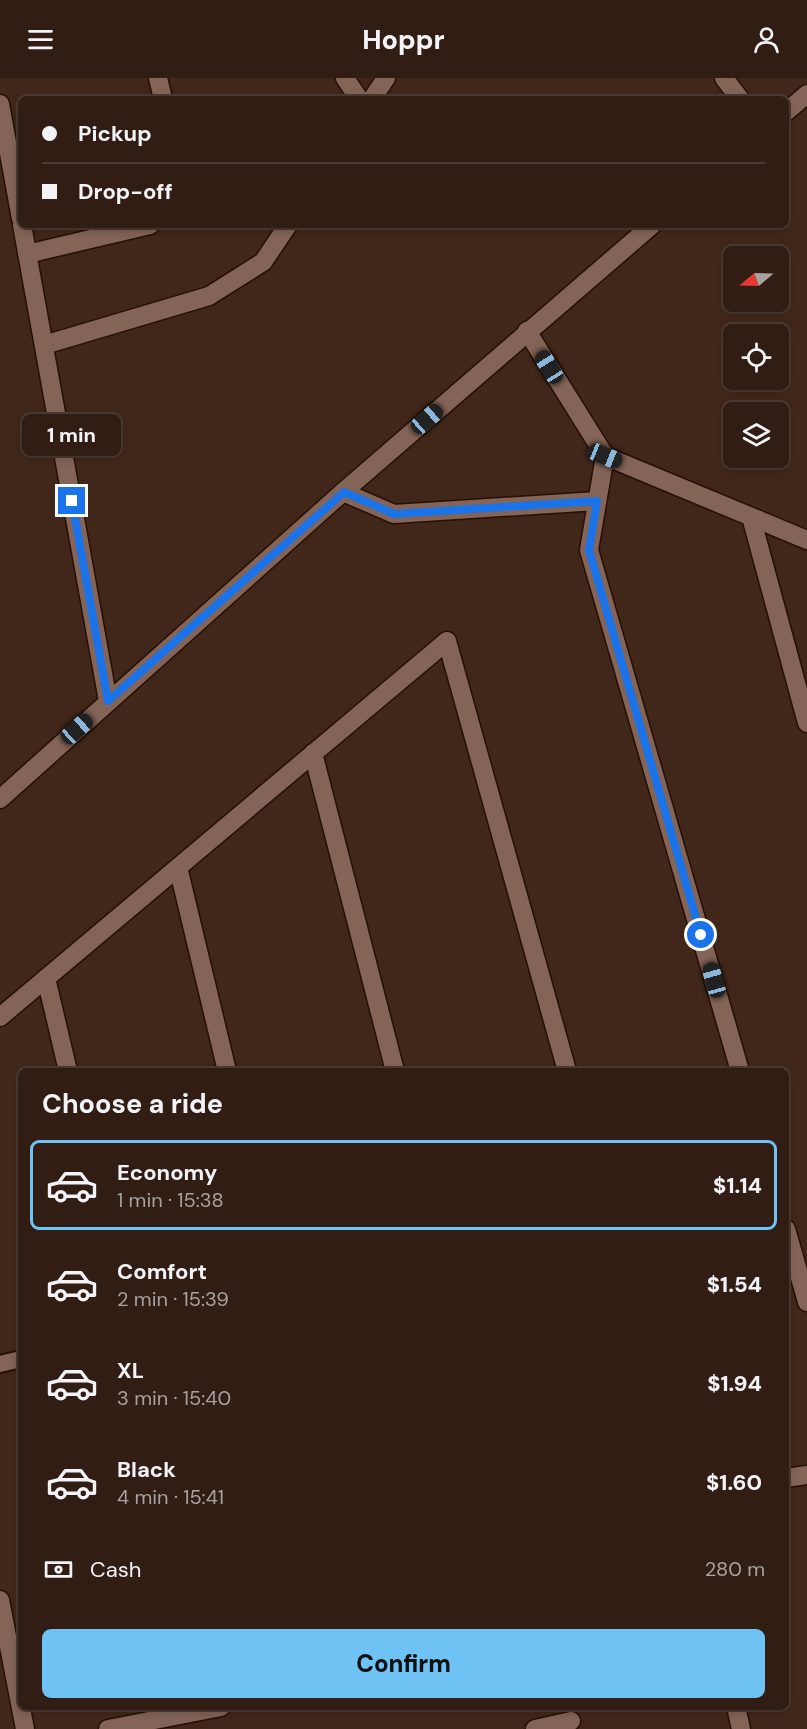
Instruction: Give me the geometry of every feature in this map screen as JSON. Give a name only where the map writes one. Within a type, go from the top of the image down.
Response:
[{"type":"street","points":[[158,78],[162,96]]},
{"type":"street","points":[[345,78],[357,96]]},
{"type":"street","points":[[374,96],[386,78]]},
{"type":"street","points":[[724,78],[738,96]]},
{"type":"street","points":[[789,109],[807,94]]},
{"type":"street","points":[[0,104],[18,203]]},
{"type":"street","points":[[23,228],[108,701]]},
{"type":"street","points":[[27,254],[137,228]]},
{"type":"street","points":[[44,345],[209,296],[263,262],[286,228]]},
{"type":"street","points":[[0,799],[344,492],[648,228]]},
{"type":"street","points":[[527,331],[605,456],[807,540]]},
{"type":"street","points":[[605,456],[589,550],[739,1068]]},
{"type":"street","points":[[344,492],[394,514],[597,501]]},
{"type":"street","points":[[751,517],[807,723]]},
{"type":"street","points":[[0,1017],[447,641],[566,1068]]},
{"type":"street","points":[[313,753],[394,1068]]},
{"type":"street","points":[[178,867],[226,1068]]},
{"type":"street","points":[[46,978],[67,1068]]},
{"type":"street","points":[[789,1239],[807,1302]]},
{"type":"street","points":[[789,1478],[807,1475]]},
{"type":"street","points":[[0,1600],[9,1625],[18,1684]]},
{"type":"street","points":[[22,1710],[25,1729]]},
{"type":"street","points":[[108,1729],[206,1710]]},
{"type":"street","points":[[736,1710],[741,1729]]},
{"type":"street","points":[[535,1729],[570,1719]]},
{"type":"lane","points":[[0,1364],[18,1360]]},
{"type":"route","points":[[72,501],[108,701],[344,492],[394,514],[597,501],[589,550],[701,935]]}]
